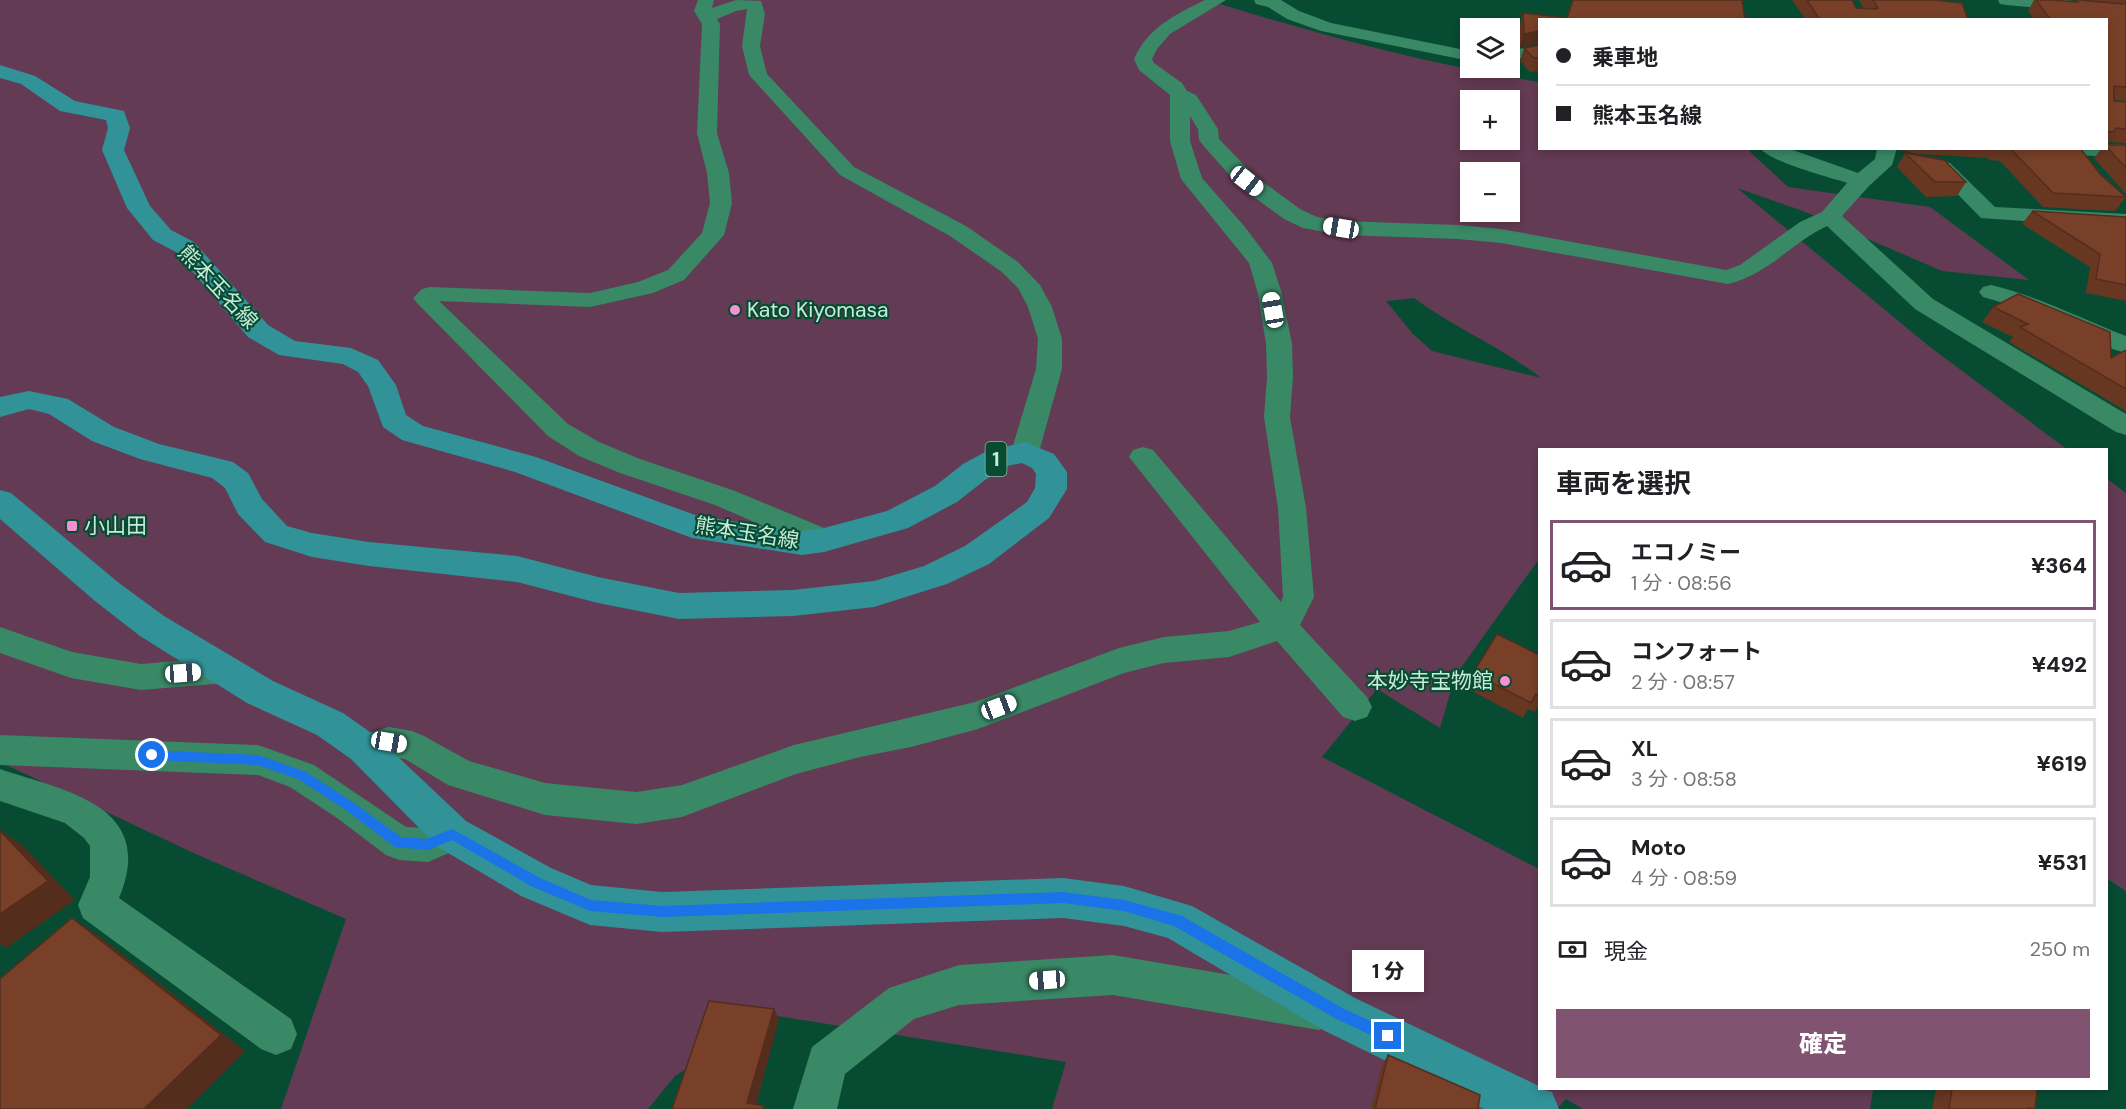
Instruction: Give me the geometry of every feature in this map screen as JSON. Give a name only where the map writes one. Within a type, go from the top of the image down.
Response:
[{"type":"main road","name":"熊本玉名線","points":[[0,71],[28,80],[68,106],[116,116],[119,128],[113,150],[139,208],[162,235],[186,247],[234,306],[258,331],[289,349],[351,357],[368,366],[382,385],[393,420],[412,433],[525,464],[692,526],[802,543],[824,540],[897,520],[946,494],[974,472],[998,458],[1025,452]]},
{"type":"main road","name":"1","points":[[0,407],[29,400],[58,406],[103,434],[151,452],[222,470],[237,481],[249,506],[276,534],[312,545],[369,554],[517,569],[598,590],[679,606],[793,603],[874,594],[935,575],[977,555],[1038,510],[1051,489],[1052,472],[1043,461],[1025,452]]},
{"type":"main road","points":[[0,501],[116,599],[152,626],[260,692],[330,724],[364,748],[452,834],[536,882],[590,905],[662,912],[1063,898],[1124,906],[1177,921],[1339,1014],[1534,1109]]},
{"type":"street","points":[[364,748],[389,742],[412,746],[460,774],[544,799],[636,808],[682,801],[794,760],[860,742],[911,733],[978,715],[1119,661],[1164,650],[1230,644],[1283,627],[1299,597],[1292,508],[1277,417],[1280,377],[1279,344],[1270,294],[1260,263],[1192,179],[1180,141],[1180,95],[1175,87],[1146,66],[1143,59],[1146,51],[1173,24],[1218,0]]},
{"type":"street","points":[[1262,0],[1274,3],[1293,15],[1327,27],[1460,54]]},
{"type":"street","points":[[2006,0],[2092,7]]},
{"type":"street","points":[[824,540],[725,498],[630,466],[589,449],[558,429],[430,306],[425,298],[430,294],[444,293],[590,300],[645,288],[676,275],[713,235],[721,203],[718,173],[706,133],[711,24],[707,9],[747,3],[754,5],[756,14],[751,46],[758,75],[847,171],[958,231],[1010,267],[1028,285],[1040,307],[1050,339],[1049,369],[1025,452]]},
{"type":"street","points":[[1520,54],[1538,50]]},
{"type":"street","points":[[1180,95],[1189,99],[1208,129],[1209,140],[1247,181],[1292,214],[1321,225],[1501,236],[1728,277],[1748,270],[1808,227],[1830,217],[1861,182],[1878,169],[1887,153],[1943,167],[1989,213],[2124,210]]},
{"type":"street","points":[[1774,150],[1861,182]]},
{"type":"street","points":[[2073,150],[2091,171]]},
{"type":"street","points":[[2099,150],[2126,151]]},
{"type":"street","points":[[1830,217],[1924,304],[2126,426]]},
{"type":"street","points":[[1991,292],[2015,298],[2064,321],[2126,345]]},
{"type":"street","points":[[1143,457],[1283,627],[1354,707]]},
{"type":"street","points":[[0,640],[71,665],[141,676],[225,670]]},
{"type":"street","points":[[0,750],[258,760],[302,776],[399,843],[428,845],[452,834]]},
{"type":"street","points":[[0,785],[77,812],[97,826],[108,842],[109,877],[97,905],[276,1034]]},
{"type":"street","points":[[815,1109],[827,1062],[903,1002],[959,985],[1113,975],[1339,1014]]},
{"type":"shaded area","points":[[0,0],[1207,0],[1289,25],[1460,67],[1460,78],[1515,78],[1538,82],[1538,150],[1748,150],[1788,187],[1930,207],[2029,280],[1942,271],[1803,211],[1737,188],[1930,347],[2065,448],[1538,448],[1538,560],[1455,676],[1440,728],[1377,689],[1322,757],[1538,868],[1538,1090],[1873,1090],[1870,1109],[1583,1109],[1566,1099],[1557,1109],[1052,1109],[1066,1062],[771,1015],[675,1076],[648,1109],[281,1109],[346,919],[198,855],[0,762]],"holes":[[[1414,298],[1510,357],[1541,378],[1432,351],[1412,333],[1386,301]]]},
{"type":"shaded area","points":[[2108,480],[2126,493],[2126,891],[2108,879]]},
{"type":"building","points":[[1573,0],[1742,0],[1745,18],[1567,18]]},
{"type":"building","points":[[1807,0],[1852,0],[1856,8],[1876,9],[1878,8],[1873,0],[1934,0],[1962,3],[1967,18],[1819,18]]},
{"type":"building","points":[[2036,0],[2126,3],[2126,87],[2114,86],[2114,101],[2126,102],[2126,129],[2116,128],[2114,132],[2108,132],[2108,18],[2050,18]]},
{"type":"building","points":[[1523,13],[1567,18],[1538,18],[1538,31],[1524,34]]},
{"type":"building","points":[[1538,45],[1538,58],[1534,58],[1524,48]]},
{"type":"building","points":[[2108,145],[2126,145],[2126,168],[2108,148]]},
{"type":"building","points":[[2012,150],[2082,150],[2100,174],[2126,197],[2053,193]]},
{"type":"building","points":[[1905,153],[1944,160],[1966,182],[1935,182]]},
{"type":"building","points":[[2032,211],[2126,217],[2126,285],[2096,279],[2100,254]]},
{"type":"building","points":[[2018,294],[2110,332],[2111,358],[2126,350],[2126,389],[2020,327],[2028,324],[1993,307]]},
{"type":"building","points":[[1497,634],[1538,654],[1538,695],[1536,694],[1531,703],[1473,673]]},
{"type":"building","points":[[0,831],[48,881],[0,914]]},
{"type":"building","points":[[72,918],[221,1035],[144,1109],[0,1109],[0,979]]},
{"type":"building","points":[[709,1001],[774,1009],[747,1103],[764,1106],[763,1109],[672,1109]]},
{"type":"building","points":[[1388,1055],[1480,1095],[1478,1109],[1375,1109]]},
{"type":"building","points":[[1952,1090],[2037,1090],[2035,1109],[1949,1109]]},
{"type":"place","name":"Kato Kiyomasa","points":[[735,310]]},
{"type":"place","name":"小山田","points":[[72,526]]},
{"type":"place","name":"本妙寺宝物館","points":[[1505,681]]},
{"type":"route","points":[[152,755],[258,760],[302,776],[399,843],[428,845],[452,834],[536,882],[590,905],[662,912],[1063,898],[1124,906],[1177,921],[1263,968],[1339,1014],[1388,1036]]}]
